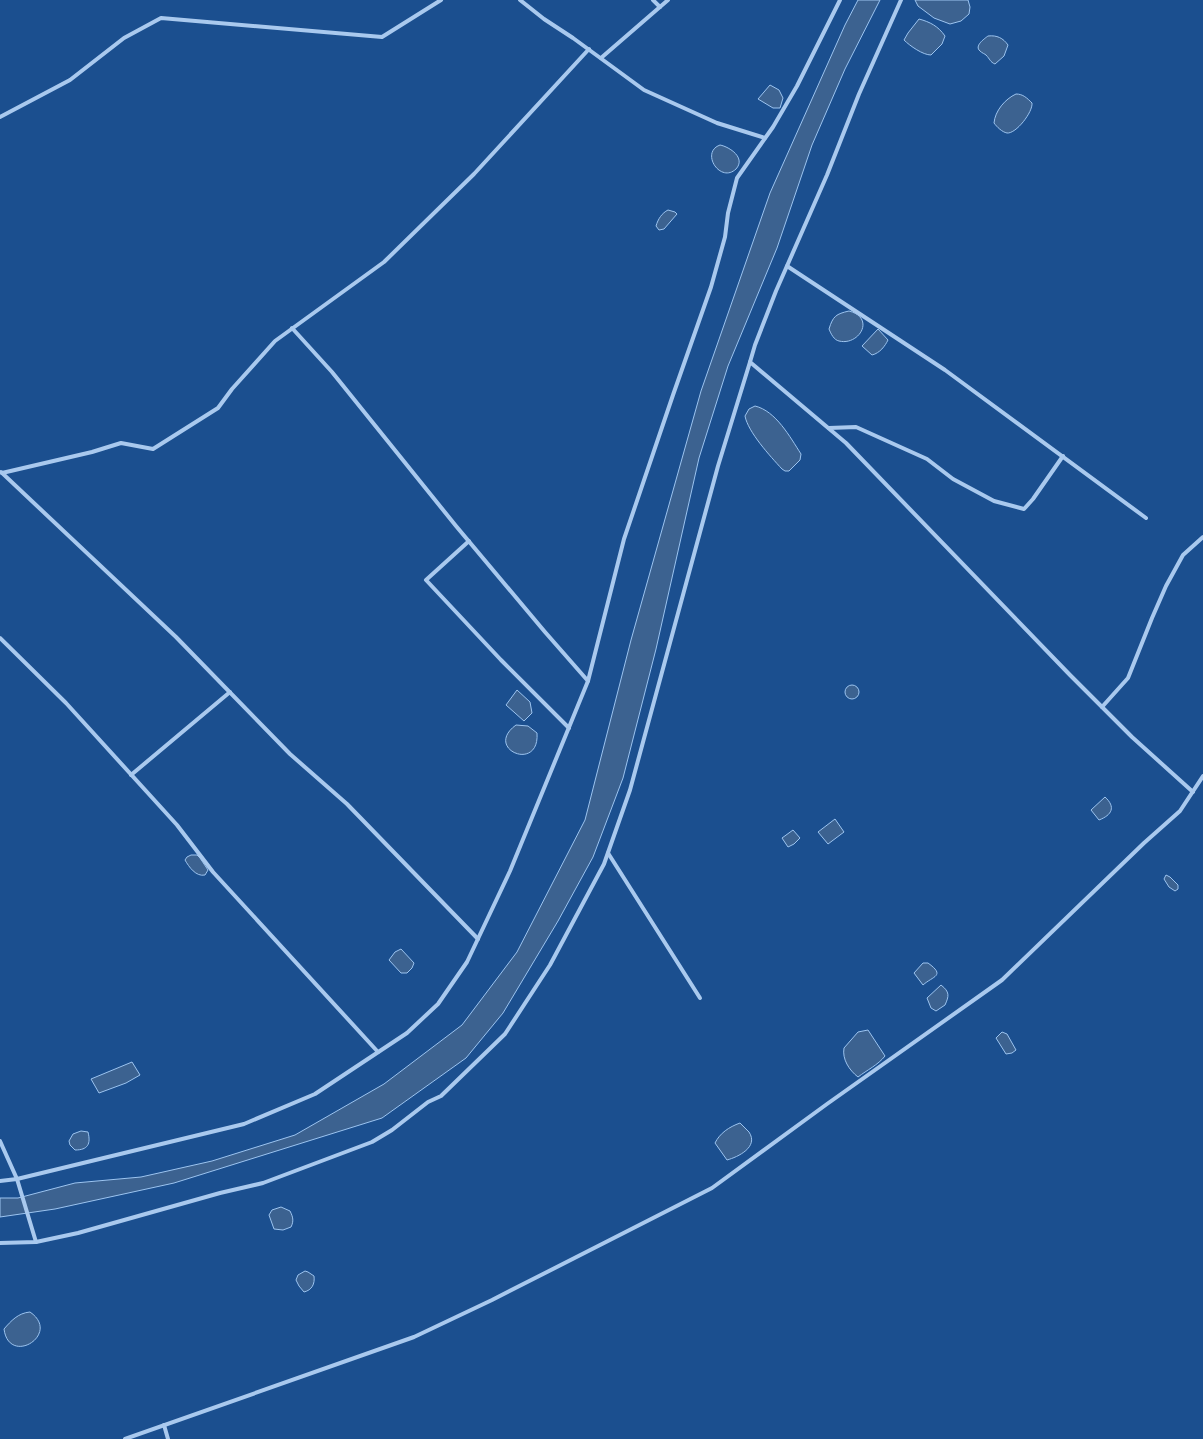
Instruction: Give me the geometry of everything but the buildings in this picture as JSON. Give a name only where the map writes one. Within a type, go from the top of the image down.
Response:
[{"type":"street","points":[[0,117],[70,80],[124,38],[161,18],[382,37],[441,0]]},
{"type":"street","points":[[520,0],[544,19],[602,58],[644,90],[717,122],[765,138]]},
{"type":"street","points":[[653,0],[660,7]]},
{"type":"street","points":[[602,58],[668,0]]},
{"type":"street","points":[[0,1181],[17,1179],[244,1124],[315,1094],[407,1034],[438,1004],[467,962],[510,871],[588,681],[624,539],[672,395],[711,287],[725,237],[728,213],[737,178],[773,127],[797,86],[840,0]]},
{"type":"street","points":[[0,1243],[36,1242],[78,1233],[220,1193],[263,1183],[372,1142],[392,1130],[428,1102],[441,1096],[504,1034],[550,965],[604,864],[630,790],[716,474],[755,344],[827,175],[859,94],[901,0]]},
{"type":"street","points":[[1,472],[92,452],[121,443],[153,449],[218,408],[232,389],[275,341],[384,262],[474,174],[589,49]]},
{"type":"street","points":[[787,266],[945,370],[1146,518]]},
{"type":"street","points":[[292,328],[332,372],[469,541],[588,681]]},
{"type":"street","points":[[750,362],[846,443],[1102,707],[1132,737],[1193,792]]},
{"type":"street","points":[[828,428],[856,427],[927,459],[953,479],[994,502],[1024,509],[1033,500],[1062,456]]},
{"type":"street","points":[[1,472],[176,637],[290,754],[346,804],[478,938]]},
{"type":"street","points":[[1102,707],[1128,678],[1166,586],[1183,555],[1203,537]]},
{"type":"street","points":[[469,541],[426,580],[501,660],[569,728]]},
{"type":"street","points":[[0,638],[66,703],[177,824],[213,872],[378,1052]]},
{"type":"street","points":[[132,775],[230,692]]},
{"type":"street","points":[[125,1439],[414,1337],[492,1300],[712,1188],[827,1104],[1002,980],[1144,843],[1180,811],[1203,776]]},
{"type":"street","points":[[608,853],[700,998]]},
{"type":"street","points":[[0,1141],[17,1179],[36,1242]]},
{"type":"street","points":[[164,1425],[168,1439]]},
{"type":"water","points":[[858,0],[880,0],[845,69],[812,145],[777,248],[728,366],[699,458],[656,649],[623,778],[593,857],[558,921],[503,1013],[466,1058],[382,1118],[174,1183],[55,1209],[0,1217],[0,1198],[18,1198],[75,1183],[141,1177],[212,1161],[295,1135],[384,1084],[462,1025],[517,952],[585,820],[631,640],[701,391],[770,193],[845,25]]},
{"type":"water","points":[[915,0],[968,0],[970,7],[969,14],[961,21],[950,24],[934,18],[918,6]]},
{"type":"water","points":[[919,19],[934,25],[945,36],[942,44],[931,55],[924,54],[904,40]]},
{"type":"water","points":[[988,36],[1000,38],[1008,45],[1004,56],[995,64],[978,49],[980,43]]},
{"type":"water","points":[[770,85],[779,90],[783,98],[780,108],[773,108],[758,99]]},
{"type":"water","points":[[1016,94],[1027,98],[1032,103],[1032,107],[1023,122],[1015,130],[1007,133],[995,125],[996,114],[1008,99]]},
{"type":"water","points":[[720,145],[728,148],[738,157],[739,165],[730,173],[724,173],[719,170],[714,165],[712,160],[714,149]]},
{"type":"water","points":[[668,210],[677,214],[664,229],[659,230],[656,226],[658,221]]},
{"type":"water","points":[[849,311],[862,319],[862,330],[858,336],[853,339],[839,341],[830,331],[830,325],[836,316]]},
{"type":"water","points":[[878,329],[888,340],[882,349],[872,355],[862,346]]},
{"type":"water","points":[[755,406],[770,413],[776,419],[801,454],[800,460],[789,471],[782,469],[760,444],[750,429],[745,416],[749,409]]},
{"type":"water","points":[[849,685],[855,685],[859,689],[859,695],[855,699],[849,699],[845,695],[845,689]]},
{"type":"water","points":[[517,690],[530,702],[532,713],[524,721],[506,705]]},
{"type":"water","points":[[516,725],[528,726],[537,733],[536,745],[530,752],[523,754],[515,753],[509,749],[506,742],[508,734]]},
{"type":"water","points":[[1105,797],[1111,804],[1111,810],[1107,816],[1099,820],[1091,810]]},
{"type":"water","points":[[835,819],[844,832],[828,844],[818,832]]},
{"type":"water","points":[[793,830],[800,838],[788,847],[782,838]]},
{"type":"water","points":[[191,855],[197,855],[200,858],[208,870],[205,875],[196,873],[189,866],[185,860]]},
{"type":"water","points":[[1166,875],[1178,885],[1178,889],[1175,891],[1169,887],[1164,879]]},
{"type":"water","points":[[401,949],[414,963],[412,968],[407,973],[401,973],[389,960],[395,952]]},
{"type":"water","points":[[923,963],[928,963],[937,973],[934,978],[923,985],[914,973]]},
{"type":"water","points":[[941,985],[946,990],[948,997],[945,1005],[936,1011],[931,1008],[927,998]]},
{"type":"water","points":[[868,1030],[885,1056],[876,1065],[858,1077],[845,1060],[844,1048],[858,1032]]},
{"type":"water","points":[[1002,1032],[1007,1034],[1016,1050],[1012,1053],[1006,1054],[996,1038]]},
{"type":"water","points":[[132,1062],[140,1075],[126,1083],[99,1093],[91,1079]]},
{"type":"water","points":[[740,1123],[749,1132],[751,1142],[749,1147],[741,1154],[727,1160],[715,1143],[719,1136],[725,1131]]},
{"type":"water","points":[[81,1131],[88,1132],[89,1143],[88,1146],[83,1149],[75,1150],[70,1145],[69,1141],[73,1134]]},
{"type":"water","points":[[281,1207],[290,1211],[293,1223],[291,1227],[283,1230],[274,1229],[269,1215],[272,1210]]},
{"type":"water","points":[[305,1271],[314,1276],[314,1279],[311,1288],[304,1292],[296,1280],[298,1275]]},
{"type":"water","points":[[30,1312],[38,1321],[40,1329],[37,1337],[31,1343],[23,1346],[15,1345],[8,1340],[4,1329],[18,1316]]}]
